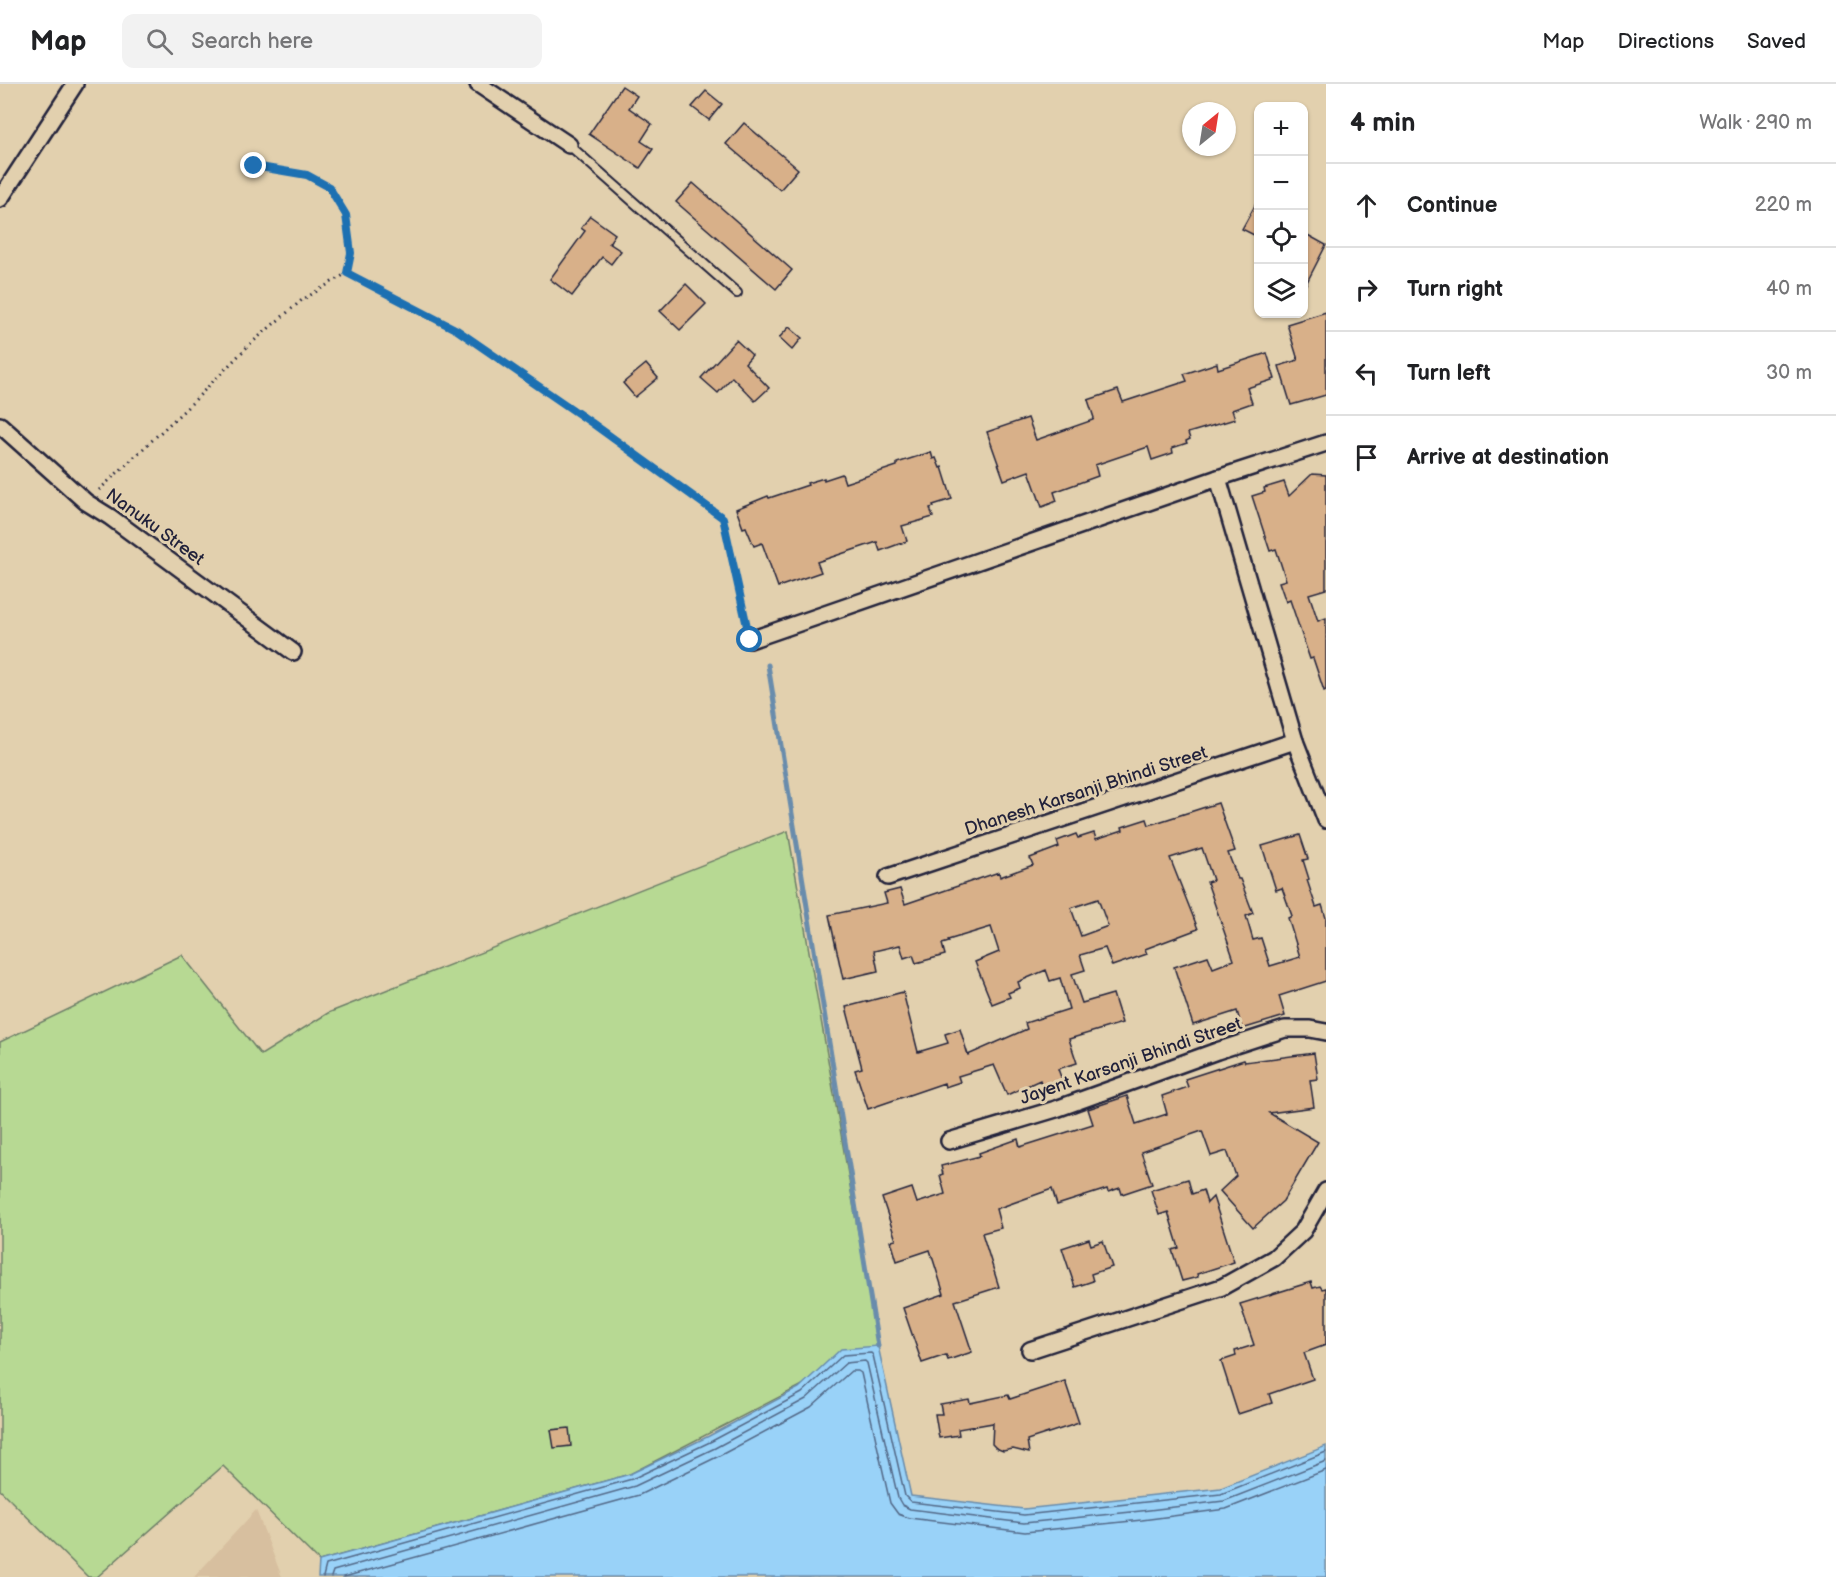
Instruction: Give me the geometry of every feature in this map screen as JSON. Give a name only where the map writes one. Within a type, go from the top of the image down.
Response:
[{"type":"street","points":[[0,199],[75,84]]},
{"type":"street","points":[[478,84],[569,145]]},
{"type":"street","name":"Nanuku Street","points":[[0,425],[86,502],[110,517],[293,652]]},
{"type":"street","points":[[750,640],[1218,478],[1326,443]]},
{"type":"street","points":[[1218,478],[1295,741],[1326,820]]},
{"type":"street","name":"Dhanesh Karsanji Bhindi Street","points":[[888,877],[1295,741]]},
{"type":"street","name":"Jayent Karsanji Bhindi Street","points":[[949,1141],[1056,1109],[1217,1051],[1286,1029],[1326,1032]]},
{"type":"street","points":[[1030,1350],[1222,1287],[1274,1258],[1303,1231],[1326,1191]]},
{"type":"lane","points":[[569,145],[736,293]]},
{"type":"path","points":[[86,502],[192,404],[249,345],[302,300],[347,273],[351,253],[346,215],[329,187],[307,175],[254,166]]},
{"type":"path","points":[[347,273],[457,330],[592,423],[723,518],[750,640]]},
{"type":"shaded area","points":[[256,1510],[282,1577],[194,1577]]},
{"type":"green space","points":[[788,831],[878,1346],[630,1474],[319,1561],[223,1466],[97,1577],[88,1577],[0,1490],[0,1042],[182,955],[261,1055],[328,1013]]},
{"type":"water","points":[[878,1346],[911,1496],[1024,1509],[1221,1488],[1326,1446],[1326,1577],[318,1577],[319,1561],[630,1474],[709,1436],[799,1388],[841,1349]]},
{"type":"building","points":[[622,86],[637,96],[629,108],[652,124],[641,141],[653,149],[640,168],[589,134]]},
{"type":"building","points":[[706,91],[722,104],[709,120],[692,107]]},
{"type":"building","points":[[744,123],[798,169],[780,190],[726,144]]},
{"type":"building","points":[[693,183],[792,270],[776,289],[676,202]]},
{"type":"building","points":[[1254,207],[1254,235],[1242,229]]},
{"type":"building","points":[[590,216],[615,234],[609,243],[621,251],[611,264],[602,257],[572,296],[550,279],[585,231],[581,228]]},
{"type":"building","points":[[1308,235],[1326,245],[1308,280]]},
{"type":"building","points":[[686,284],[706,304],[680,330],[660,311]]},
{"type":"building","points":[[1326,312],[1326,395],[1291,405],[1279,366],[1298,360],[1287,324]]},
{"type":"building","points":[[789,327],[802,338],[792,350],[779,338]]},
{"type":"building","points":[[736,340],[752,355],[745,363],[769,388],[755,401],[732,377],[718,393],[701,378]]},
{"type":"building","points":[[1267,353],[1275,379],[1247,388],[1252,403],[1232,410],[1235,419],[1188,433],[1190,439],[1186,441],[1187,443],[1172,448],[1173,453],[1152,460],[1148,447],[1095,465],[1098,476],[1054,492],[1057,501],[1042,507],[1029,471],[1004,480],[987,432],[1028,418],[1036,440],[1093,420],[1088,400],[1118,390],[1123,402],[1187,381],[1184,374],[1217,363],[1218,369]]},
{"type":"building","points":[[646,364],[658,378],[635,397],[623,383]]},
{"type":"building","points":[[931,452],[933,459],[936,458],[940,468],[942,467],[952,499],[933,505],[934,507],[930,508],[933,517],[902,526],[907,541],[880,551],[877,542],[817,562],[821,572],[778,587],[762,543],[754,546],[746,527],[743,528],[736,509],[824,478],[824,480],[842,474],[845,483]]},
{"type":"building","points":[[1312,474],[1326,475],[1326,589],[1309,594],[1318,621],[1326,618],[1326,690],[1324,691],[1313,658],[1310,659],[1290,600],[1286,602],[1279,582],[1286,580],[1276,549],[1270,551],[1252,496],[1265,492],[1264,488],[1284,482],[1289,496]]},
{"type":"building","points":[[1218,803],[1235,851],[1228,853],[1253,913],[1246,916],[1253,940],[1261,938],[1270,966],[1300,957],[1288,918],[1292,916],[1282,888],[1276,890],[1262,846],[1300,835],[1308,859],[1303,860],[1309,879],[1307,880],[1316,907],[1322,905],[1326,918],[1326,981],[1279,996],[1285,1016],[1242,1029],[1237,1011],[1193,1025],[1174,967],[1208,956],[1213,968],[1234,960],[1207,882],[1213,880],[1202,848],[1170,858],[1198,929],[1145,949],[1147,954],[1112,966],[1105,948],[1080,955],[1085,970],[1072,974],[1082,1003],[1113,994],[1122,1023],[1069,1039],[1077,1063],[1058,1069],[1065,1088],[1051,1092],[1049,1086],[1043,1088],[1040,1080],[1007,1095],[994,1065],[958,1076],[960,1082],[945,1087],[944,1083],[868,1109],[855,1070],[862,1068],[846,1007],[903,992],[918,1052],[948,1043],[945,1034],[960,1029],[968,1055],[1027,1029],[1025,1023],[1069,1009],[1060,978],[1050,981],[1046,970],[1018,982],[1020,988],[1008,993],[1010,997],[992,1004],[975,962],[999,952],[991,927],[948,940],[949,942],[942,944],[945,955],[916,963],[913,955],[904,958],[900,945],[874,951],[878,971],[843,979],[829,915],[887,903],[884,893],[900,889],[905,904],[999,872],[1000,877],[1033,865],[1030,858],[1059,847],[1057,841],[1076,834],[1078,838],[1094,833],[1096,839],[1147,819],[1149,825]],"holes":[[[1098,899],[1108,926],[1081,936],[1071,908]]]},
{"type":"building","points":[[1314,1053],[1318,1079],[1310,1080],[1314,1107],[1269,1113],[1318,1142],[1283,1201],[1253,1228],[1220,1191],[1236,1176],[1227,1151],[1211,1156],[1202,1131],[1141,1152],[1152,1184],[1122,1194],[1120,1188],[1108,1192],[1107,1189],[1057,1205],[1052,1189],[996,1209],[1001,1228],[982,1233],[999,1287],[955,1301],[972,1352],[948,1360],[946,1355],[922,1363],[903,1308],[944,1294],[930,1250],[897,1261],[891,1241],[896,1240],[882,1198],[912,1188],[917,1203],[945,1194],[940,1175],[943,1174],[941,1166],[980,1156],[979,1153],[1018,1139],[1020,1147],[1093,1124],[1088,1109],[1127,1096],[1136,1124],[1167,1114],[1162,1096],[1188,1087],[1185,1079],[1244,1060],[1245,1062]]},
{"type":"building","points":[[1188,1179],[1192,1194],[1203,1190],[1207,1203],[1213,1197],[1234,1262],[1182,1281],[1172,1250],[1179,1248],[1168,1212],[1159,1215],[1151,1190]]},
{"type":"building","points":[[1089,1239],[1091,1245],[1103,1241],[1112,1267],[1091,1274],[1093,1281],[1075,1287],[1062,1248]]},
{"type":"building","points":[[1311,1282],[1313,1288],[1320,1286],[1322,1289],[1326,1288],[1326,1345],[1304,1353],[1313,1379],[1269,1394],[1272,1403],[1238,1414],[1221,1361],[1236,1356],[1235,1351],[1254,1345],[1240,1304]]},
{"type":"building","points":[[1065,1381],[1079,1423],[1027,1440],[1029,1453],[1013,1449],[1003,1451],[996,1448],[992,1444],[993,1423],[958,1429],[959,1435],[939,1438],[935,1414],[942,1414],[940,1404],[969,1399],[970,1403],[1008,1395],[1010,1399]]},
{"type":"building","points":[[569,1428],[571,1446],[554,1448],[551,1430]]},
{"type":"waterway","points":[[768,665],[878,1346]]},
{"type":"route","points":[[254,166],[307,175],[329,187],[346,215],[351,253],[347,273],[457,330],[592,423],[723,518],[728,532],[750,640]]}]
